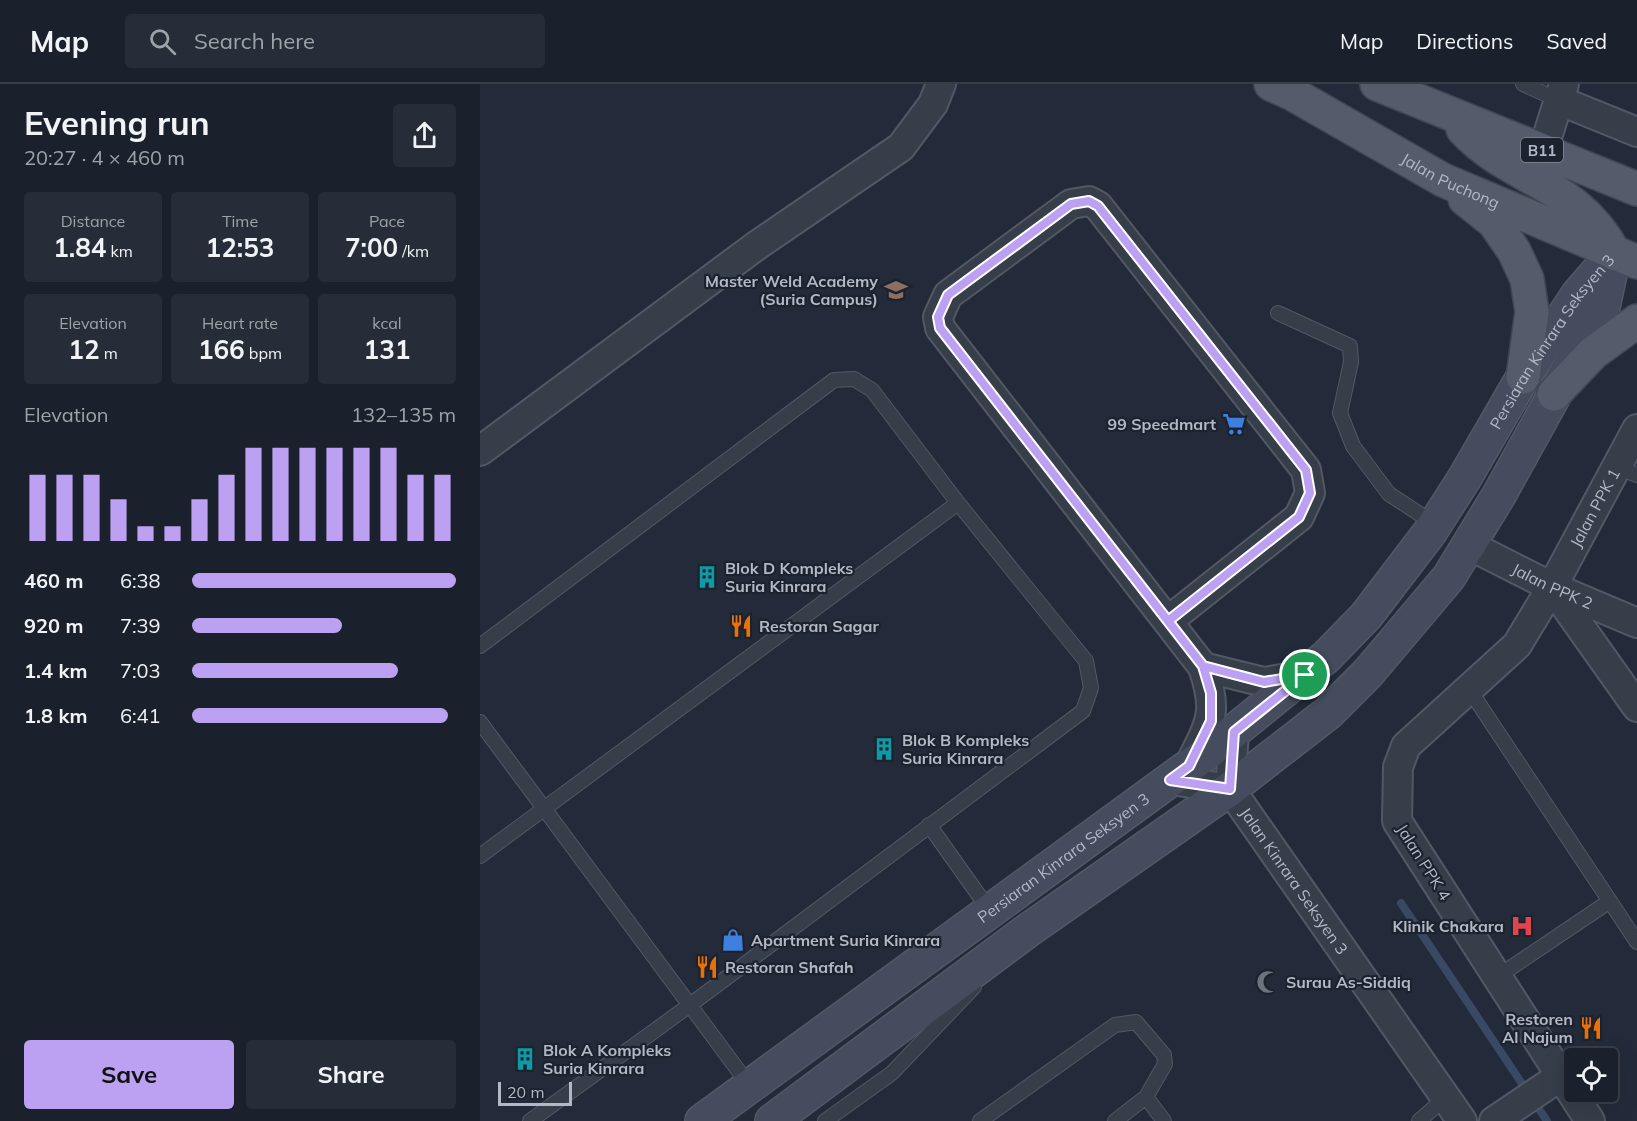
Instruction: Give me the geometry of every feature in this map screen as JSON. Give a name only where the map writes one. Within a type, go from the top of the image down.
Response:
[{"type":"main road","name":"Jalan Puchong","points":[[1271,84],[1291,93],[1443,180],[1629,253]]},
{"type":"main road","name":"B11","points":[[1377,84],[1637,189]]},
{"type":"main road","points":[[1447,112],[1470,137],[1497,157],[1557,191],[1629,253]]},
{"type":"main road","points":[[1443,180],[1494,222],[1514,251],[1527,279],[1532,312],[1522,377]]},
{"type":"main road","name":"Persiaran Kinrara Seksyen 3","points":[[702,1121],[1180,773],[1326,657],[1366,616],[1435,524],[1464,479],[1522,377],[1579,293],[1629,253]]},
{"type":"main road","name":"Persiaran Kinrara Seksyen 3","points":[[772,1121],[1027,931],[1230,789],[1328,713],[1360,681],[1449,577],[1499,495],[1603,307],[1629,253]]},
{"type":"main road","points":[[1554,394],[1593,353],[1637,321]]},
{"type":"street","points":[[480,450],[756,246],[901,147],[933,104],[941,84]]},
{"type":"street","points":[[1543,150],[1561,92],[1637,132]]},
{"type":"street","points":[[1168,621],[1299,517],[1310,493],[1306,470],[1098,206],[1089,201],[1071,204],[948,295],[938,317],[940,328],[1203,666],[1211,693],[1211,721],[1180,773],[1230,789],[1234,732]]},
{"type":"street","name":"Jalan PPK 1","points":[[1552,587],[1627,471],[1637,429]]},
{"type":"street","name":"Jalan PPK 2","points":[[1469,545],[1552,587],[1637,624]]},
{"type":"street","points":[[1552,587],[1637,707]]},
{"type":"street","name":"Jalan PPK 4","points":[[1552,587],[1517,645],[1406,746],[1398,767],[1396,821],[1497,977],[1552,1082],[1590,1121]]},
{"type":"street","points":[[1203,666],[1264,682],[1305,675]]},
{"type":"street","name":"Jalan Kinrara Seksyen 3","points":[[1230,789],[1462,1121]]},
{"type":"street","points":[[1494,1121],[1552,1082]]},
{"type":"lane","points":[[1523,84],[1561,92]]},
{"type":"lane","points":[[1278,313],[1350,346],[1351,362],[1340,413],[1353,446],[1389,494],[1435,524]]},
{"type":"lane","points":[[480,646],[834,380],[854,379],[872,390],[958,503],[1086,661],[1091,688],[1083,711],[690,1005],[530,1121]]},
{"type":"lane","points":[[480,856],[958,503]]},
{"type":"lane","points":[[1469,688],[1637,942]]},
{"type":"lane","points":[[480,722],[749,1085]]},
{"type":"lane","points":[[929,825],[990,911]]},
{"type":"lane","points":[[1497,977],[1610,901]]},
{"type":"lane","points":[[825,1121],[892,1073],[1027,931]]},
{"type":"lane","points":[[980,1121],[998,1116],[1114,1025],[1136,1022],[1164,1055],[1165,1064],[1146,1097],[1115,1121]]},
{"type":"lane","points":[[1146,1097],[1164,1121]]},
{"type":"lane","points":[[1419,1121],[1446,1097]]},
{"type":"waterway","points":[[1401,903],[1547,1121]]},
{"type":"place","name":"Master Weld Academy (Suria Campus)","points":[[896,290]]},
{"type":"place","name":"99 Speedmart","points":[[1234,424]]},
{"type":"place","name":"Blok D Kompleks Suria Kinrara","points":[[707,577]]},
{"type":"place","name":"Restoran Sagar","points":[[741,626]]},
{"type":"place","name":"Blok B Kompleks Suria Kinrara","points":[[884,749]]},
{"type":"place","name":"Klinik Chakara","points":[[1522,926]]},
{"type":"place","name":"Apartment Suria Kinrara","points":[[733,940]]},
{"type":"place","name":"Restoran Shafah","points":[[707,967]]},
{"type":"place","name":"Surau As-Siddiq","points":[[1268,982]]},
{"type":"place","name":"Restoren Al Najum","points":[[1591,1028]]},
{"type":"place","name":"Blok A Kompleks Suria Kinrara","points":[[525,1059]]},
{"type":"route","points":[[1305,675],[1234,732],[1230,789],[1170,780],[1189,766],[1211,721],[1211,693],[1203,666],[1168,621],[1299,517],[1310,493],[1306,470],[1098,206],[1089,201],[1071,204],[948,295],[938,317],[940,328],[1203,666],[1218,672],[1264,682],[1305,675]]}]
